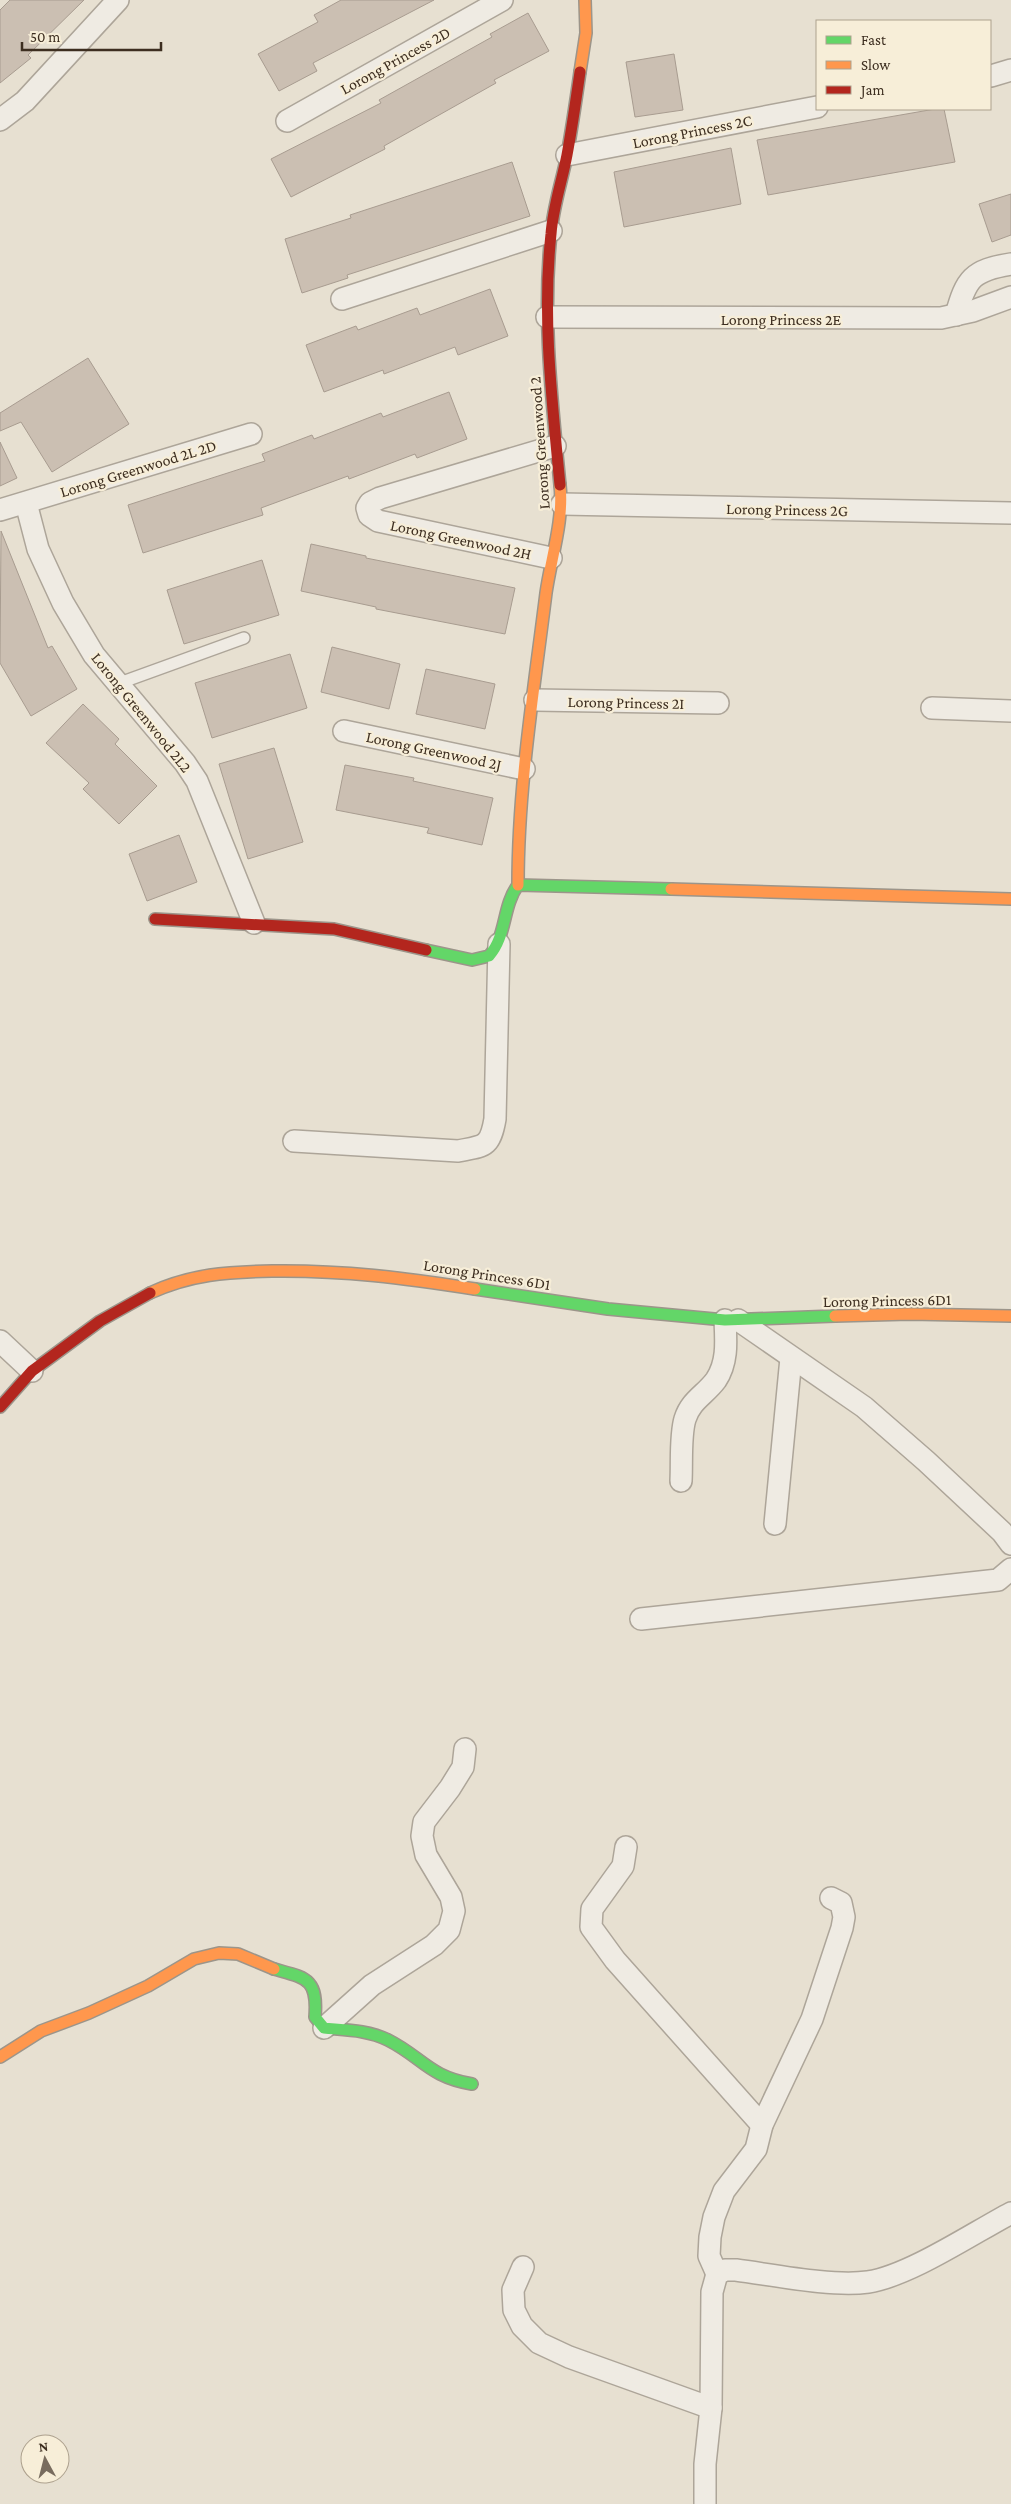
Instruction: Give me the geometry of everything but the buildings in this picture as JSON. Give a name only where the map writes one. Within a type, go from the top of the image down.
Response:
[{"type":"street","points":[[0,120],[25,101],[118,0]]},
{"type":"street","name":"Lorong Princess 2D","points":[[287,120],[502,0]]},
{"type":"street","name":"Lorong Greenwood 2","points":[[518,885],[518,848],[524,769],[550,558],[562,504],[561,474],[555,446],[547,317],[551,231],[567,155],[586,33],[585,0]]},
{"type":"street","name":"Lorong Princess 2C","points":[[567,155],[816,106]]},
{"type":"street","points":[[342,299],[551,231]]},
{"type":"street","points":[[956,315],[964,288],[977,274],[993,267],[1011,264]]},
{"type":"street","name":"Lorong Princess 2E","points":[[547,317],[941,318],[1011,297]]},
{"type":"street","name":"Lorong Greenwood 2L 2D","points":[[0,510],[251,434]]},
{"type":"street","name":"Lorong Greenwood 2H","points":[[550,558],[378,521],[369,515],[367,508],[370,503],[380,498],[555,446]]},
{"type":"street","name":"Lorong Greenwood 2L2","points":[[26,503],[38,549],[63,603],[94,655],[185,763],[197,781],[254,922]]},
{"type":"street","name":"Lorong Princess 2G","points":[[562,504],[1011,513]]},
{"type":"street","name":"Lorong Princess 2I","points":[[534,700],[718,703]]},
{"type":"street","points":[[932,708],[1011,711]]},
{"type":"street","name":"Lorong Greenwood 2J","points":[[344,731],[524,769]]},
{"type":"street","points":[[294,1141],[458,1151],[483,1146],[491,1138],[495,1120],[499,944],[507,904],[511,892],[518,885],[1011,899]]},
{"type":"street","points":[[155,919],[254,922],[334,929],[460,958],[480,960],[492,954],[499,944]]},
{"type":"street","name":"Lorong Princess 6D1","points":[[0,1407],[32,1371],[100,1321],[137,1299],[174,1282],[220,1272],[323,1270],[378,1274],[608,1309],[732,1320],[910,1314],[1011,1316]]},
{"type":"street","points":[[681,1481],[684,1421],[691,1405],[715,1382],[722,1369],[732,1320],[864,1407],[926,1460],[1002,1532],[1011,1544]]},
{"type":"street","points":[[0,1341],[32,1371]]},
{"type":"street","points":[[775,1524],[791,1358]]},
{"type":"street","points":[[641,1619],[998,1580],[1011,1569]]},
{"type":"street","points":[[324,2028],[379,1979],[434,1945],[449,1930],[454,1911],[451,1897],[426,1855],[423,1829],[427,1817],[450,1788],[463,1767],[465,1748]]},
{"type":"street","points":[[626,1847],[623,1866],[592,1910],[591,1927],[615,1960],[762,2125]]},
{"type":"street","points":[[705,2504],[705,2464],[711,2408],[712,2292],[717,2274],[709,2256],[714,2217],[724,2191],[756,2149],[762,2125],[812,2019],[844,1917],[841,1902],[831,1898]]},
{"type":"street","points":[[0,2057],[41,2031],[90,2013],[148,1986],[194,1959],[219,1953],[238,1954],[265,1964],[275,1970],[297,1974],[305,1978],[311,1986],[316,2002],[315,2017],[324,2028],[353,2030],[387,2040],[413,2055],[432,2071],[450,2080],[472,2084]]},
{"type":"street","points":[[717,2274],[725,2270],[736,2270],[840,2282],[878,2280],[904,2271],[1011,2213]]},
{"type":"street","points":[[523,2267],[513,2290],[514,2310],[522,2326],[539,2342],[569,2357],[711,2408]]},
{"type":"lane","points":[[117,684],[244,638]]},
{"type":"traffic: fast","points":[[426,950],[472,960],[489,956],[499,940],[509,903],[518,885],[671,889]]},
{"type":"traffic: fast","points":[[475,1289],[608,1309],[725,1320],[835,1316]]},
{"type":"traffic: fast","points":[[274,1969],[302,1978],[308,1982],[314,1994],[315,2017],[324,2028],[373,2034],[400,2046],[446,2077],[472,2084]]},
{"type":"traffic: slow","points":[[580,72],[586,33],[585,0]]},
{"type":"traffic: slow","points":[[518,885],[524,775],[546,593],[559,525],[560,485]]},
{"type":"traffic: slow","points":[[671,889],[1011,899]]},
{"type":"traffic: slow","points":[[150,1293],[180,1282],[210,1275],[272,1271],[324,1272],[374,1276],[475,1289]]},
{"type":"traffic: slow","points":[[835,1316],[910,1314],[1011,1316]]},
{"type":"traffic: slow","points":[[0,2057],[41,2031],[89,2013],[148,1986],[194,1959],[219,1953],[238,1954],[274,1969]]},
{"type":"traffic: jam","points":[[560,485],[549,359],[548,265],[554,214],[567,155],[580,72]]},
{"type":"traffic: jam","points":[[155,919],[334,929],[426,950]]},
{"type":"traffic: jam","points":[[0,1407],[32,1371],[100,1321],[150,1293]]}]
